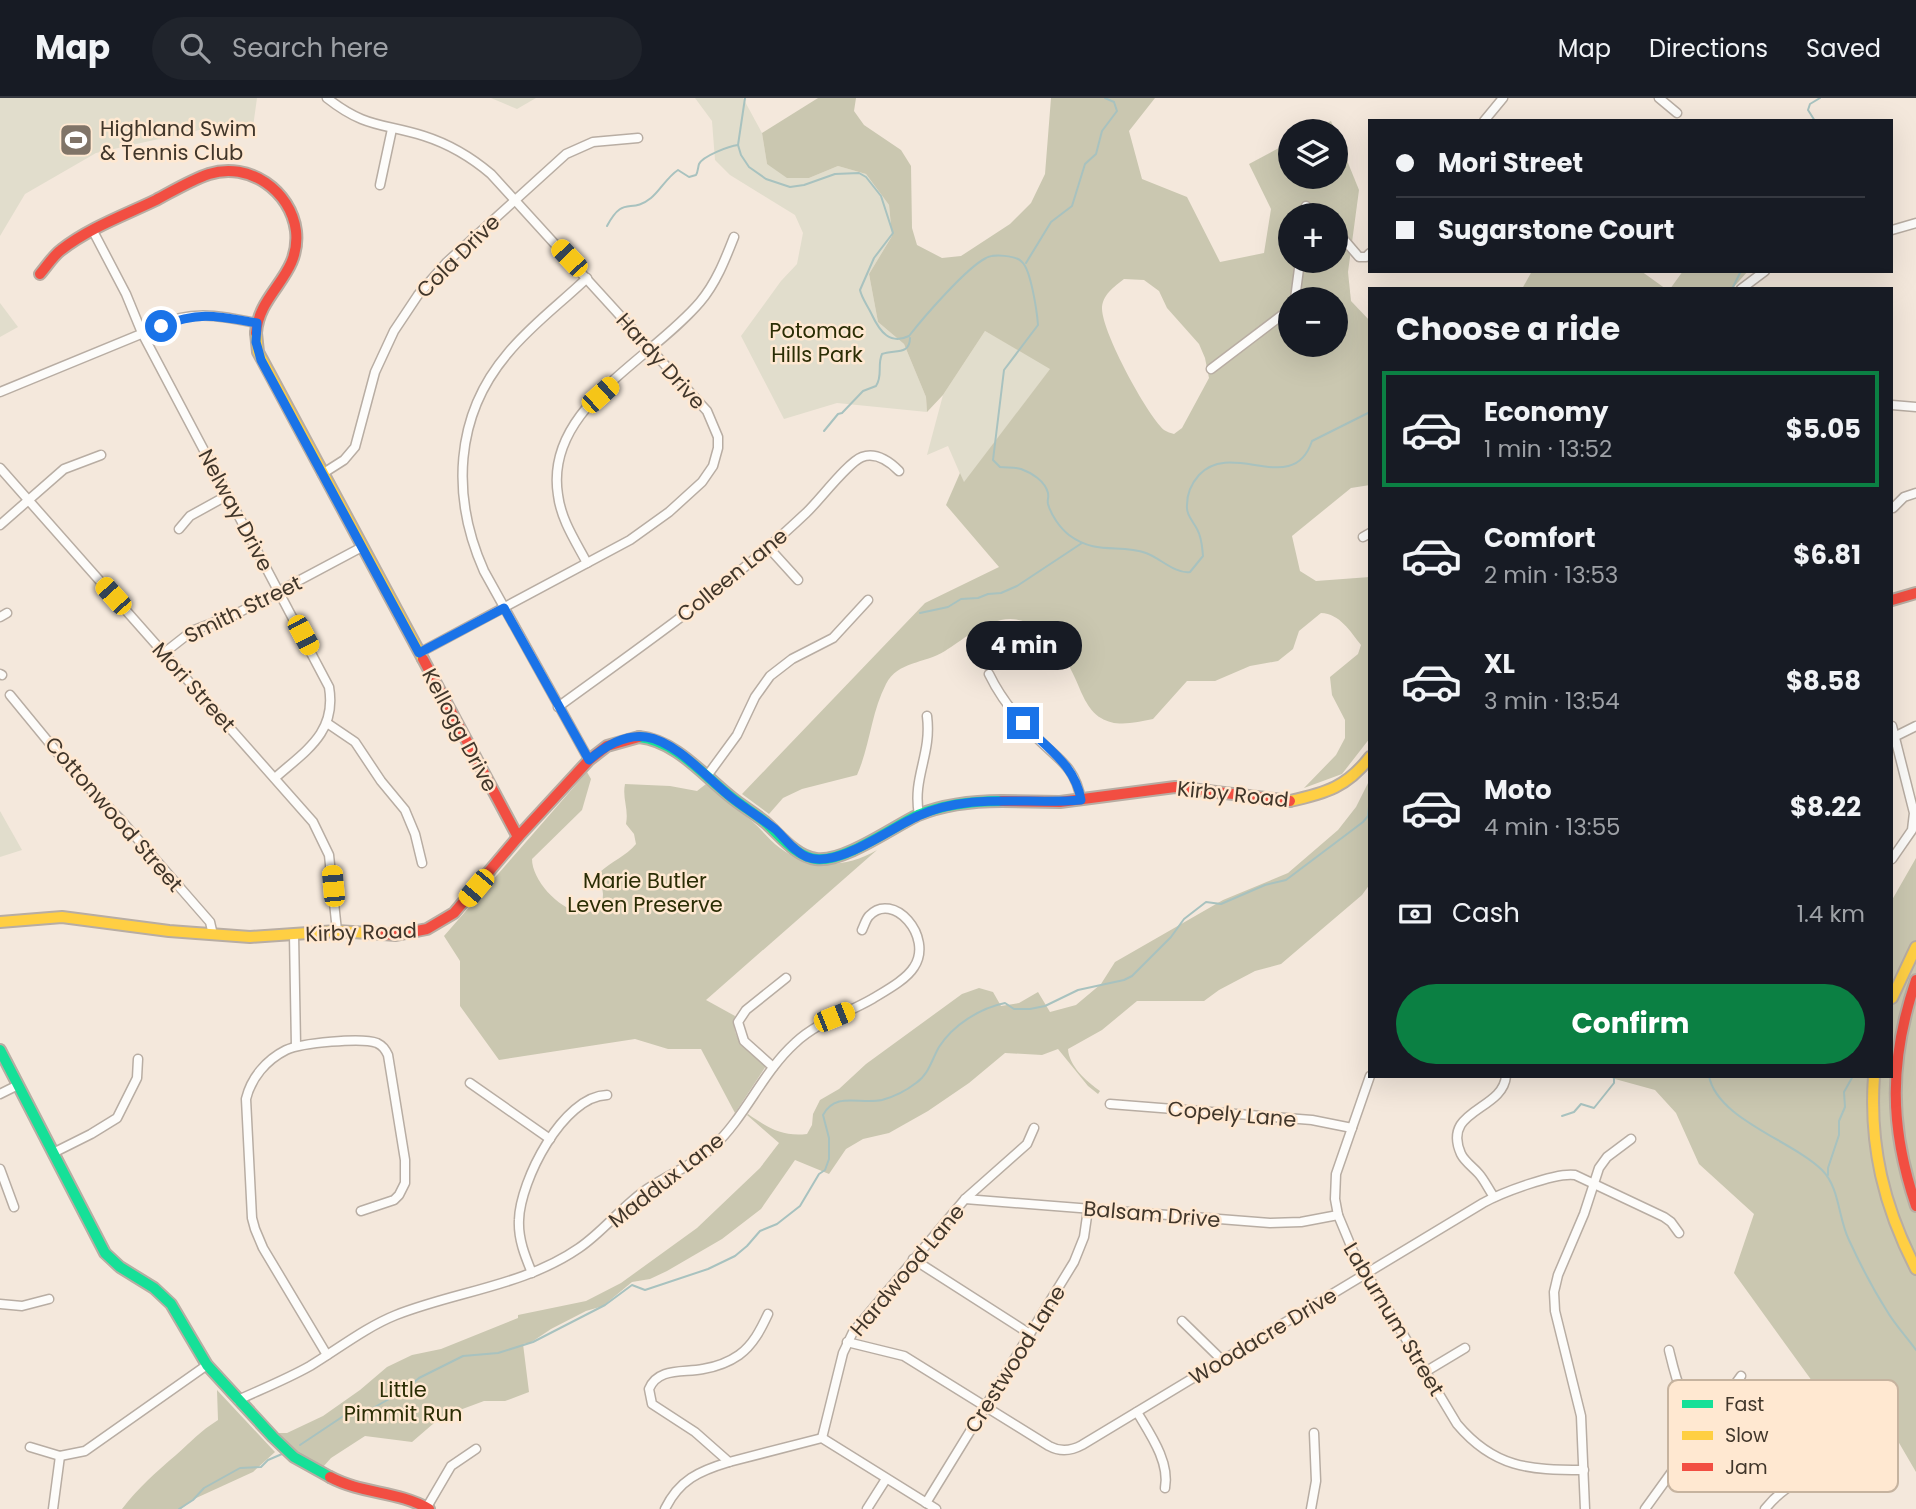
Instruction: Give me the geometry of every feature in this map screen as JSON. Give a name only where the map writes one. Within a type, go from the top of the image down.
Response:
[{"type":"main road","points":[[40,274],[60,251],[93,231],[209,174],[240,172],[265,181],[286,202],[294,220],[297,242],[289,272],[265,303],[257,323]]},
{"type":"main road","name":"Kellogg Drive","points":[[257,323],[256,342],[261,360],[519,837]]},
{"type":"main road","points":[[1893,600],[1916,593]]},
{"type":"main road","name":"Kirby Road","points":[[0,922],[62,917],[250,937],[337,931],[396,935],[413,933],[435,926],[462,905],[589,760],[618,741],[646,737],[676,751],[764,821],[798,852],[811,858],[828,859],[859,847],[919,815],[949,805],[1081,800],[1175,787],[1267,802],[1291,802],[1345,784],[1368,760]]},
{"type":"main road","points":[[1893,996],[1915,948]]},
{"type":"main road","points":[[1916,980],[1899,1034],[1894,1095],[1901,1156],[1916,1206]]},
{"type":"main road","points":[[0,1050],[105,1253],[120,1267],[154,1287],[171,1304],[207,1364],[238,1400],[284,1448],[322,1474],[347,1486],[412,1499],[428,1508]]},
{"type":"main road","points":[[1874,1078],[1873,1132],[1880,1180],[1895,1227],[1916,1269]]},
{"type":"street","name":"Hardy Drive","points":[[327,98],[352,116],[436,140],[466,155],[491,174],[712,419],[718,437],[716,457],[708,474],[669,512],[629,540],[419,653]]},
{"type":"street","points":[[1486,119],[1503,98]]},
{"type":"street","points":[[1659,98],[1677,113]]},
{"type":"street","points":[[380,185],[392,129]]},
{"type":"street","name":"Cola Drive","points":[[322,474],[344,460],[355,447],[375,372],[406,312],[445,264],[576,148],[593,142],[638,138]]},
{"type":"street","points":[[1893,230],[1916,223]]},
{"type":"street","name":"Nelway Drive","points":[[93,231],[126,294],[142,333],[326,678],[331,696],[327,723]]},
{"type":"street","points":[[587,563],[561,508],[556,482],[559,455],[569,430],[584,410],[689,314],[709,290],[734,237]]},
{"type":"street","points":[[1348,244],[1359,257],[1368,255]]},
{"type":"street","points":[[1744,287],[1762,273]]},
{"type":"street","points":[[587,278],[507,354],[482,393],[467,436],[462,475],[465,513],[475,550],[504,608],[589,760]]},
{"type":"street","points":[[0,392],[142,333],[192,316],[215,316],[257,323]]},
{"type":"street","points":[[1211,369],[1278,318]]},
{"type":"street","points":[[1893,405],[1916,407]]},
{"type":"street","points":[[0,525],[64,469],[102,455]]},
{"type":"street","name":"Colleen Lane","points":[[558,707],[732,579],[810,509],[857,459],[868,455],[881,458],[899,471]]},
{"type":"street","name":"Mori Street","points":[[0,468],[313,822],[325,844],[331,863],[337,931]]},
{"type":"street","points":[[1893,508],[1904,497],[1916,493]]},
{"type":"street","points":[[179,529],[197,511],[228,495]]},
{"type":"street","name":"Smith Street","points":[[164,653],[192,631],[236,614],[362,547]]},
{"type":"street","points":[[769,548],[798,580]]},
{"type":"street","points":[[707,776],[737,735],[755,697],[770,676],[792,659],[833,638],[868,600]]},
{"type":"street","points":[[989,674],[1011,709],[1035,737],[1070,770],[1081,800]]},
{"type":"street","name":"Cottonwood Street","points":[[10,695],[75,773],[145,847],[210,922],[214,935]]},
{"type":"street","points":[[919,815],[916,791],[928,749],[927,716]]},
{"type":"street","points":[[275,778],[312,745],[327,723],[355,743],[405,810],[415,834],[422,863]]},
{"type":"street","points":[[1893,858],[1908,838],[1914,822],[1914,813],[1893,738],[1916,726]]},
{"type":"street","name":"Maddux Lane","points":[[238,1400],[298,1372],[396,1315],[532,1273],[581,1247],[646,1189],[704,1156],[734,1124],[784,1054],[808,1032],[874,997],[912,969],[917,961],[920,943],[914,926],[908,919],[892,910],[876,911],[869,916],[862,930]]},
{"type":"street","points":[[294,934],[296,1046]]},
{"type":"street","points":[[773,1068],[744,1041],[738,1022],[746,1010],[786,978]]},
{"type":"street","points":[[327,1355],[263,1248],[252,1217],[245,1109],[248,1089],[258,1073],[286,1050],[308,1043],[371,1041],[382,1046],[388,1055],[405,1160],[405,1183],[394,1200],[361,1211]]},
{"type":"street","points":[[53,1153],[117,1118],[137,1077],[138,1059]]},
{"type":"street","name":"Laburnum Street","points":[[1369,1078],[1336,1174],[1335,1199],[1345,1237],[1457,1424],[1486,1451],[1522,1467],[1584,1470]]},
{"type":"street","points":[[1494,1198],[1478,1173],[1463,1158],[1459,1150],[1458,1136],[1469,1114],[1499,1095],[1506,1078]]},
{"type":"street","points":[[470,1083],[550,1139]]},
{"type":"street","points":[[0,1094],[18,1085]]},
{"type":"street","points":[[532,1273],[521,1242],[519,1219],[525,1190],[537,1161],[566,1119],[589,1099],[607,1095]]},
{"type":"street","name":"Copely Lane","points":[[1110,1104],[1312,1121],[1352,1128]]},
{"type":"street","name":"Hardwood Lane","points":[[822,1438],[847,1342],[861,1321],[965,1199],[1024,1146],[1034,1128]]},
{"type":"street","points":[[1586,1509],[1581,1416],[1555,1311],[1554,1292],[1558,1275],[1581,1223],[1597,1172],[1604,1160],[1631,1139]]},
{"type":"street","points":[[0,1169],[14,1207]]},
{"type":"street","name":"Woodacre Drive","points":[[847,1342],[904,1356],[1049,1446],[1065,1450],[1078,1447],[1494,1198],[1562,1175],[1575,1175],[1668,1219],[1679,1233]]},
{"type":"street","name":"Balsam Drive","points":[[965,1199],[1270,1223],[1301,1222],[1338,1215]]},
{"type":"street","name":"Crestwood Lane","points":[[926,1503],[1079,1254],[1088,1209]]},
{"type":"street","points":[[913,1259],[1030,1334]]},
{"type":"street","points":[[0,1304],[22,1306],[49,1299]]},
{"type":"street","points":[[729,1462],[695,1432],[652,1404],[649,1389],[662,1374],[708,1368],[731,1360],[750,1345],[768,1314]]},
{"type":"street","points":[[1182,1321],[1222,1360]]},
{"type":"street","points":[[1425,1372],[1465,1348]]},
{"type":"street","points":[[1669,1350],[1676,1380]]},
{"type":"street","points":[[30,1447],[60,1456],[75,1455],[94,1447],[207,1364]]},
{"type":"street","points":[[1738,1380],[1741,1376]]},
{"type":"street","points":[[1137,1412],[1165,1469],[1165,1488]]},
{"type":"street","points":[[1311,1509],[1316,1481],[1314,1433]]},
{"type":"street","points":[[665,1509],[674,1492],[688,1478],[709,1468],[822,1438],[936,1509]]},
{"type":"street","points":[[428,1508],[451,1466],[476,1449]]},
{"type":"street","points":[[53,1509],[60,1456]]},
{"type":"street","points":[[1645,1509],[1668,1477]]},
{"type":"street","points":[[867,1509],[887,1479]]},
{"type":"street","points":[[1765,1509],[1783,1492]]},
{"type":"green space","name":"Highland Swim & Tennis Club","points":[[0,98],[257,98],[253,127],[226,124],[96,153],[25,194],[0,236]]},
{"type":"green space","points":[[491,98],[536,98],[517,109]]},
{"type":"green space","name":"Potomac Hills Park","points":[[695,98],[743,98],[762,133],[767,164],[809,178],[838,166],[866,174],[889,205],[892,236],[869,274],[878,322],[904,344],[926,397],[927,412],[837,403],[784,419],[741,336],[781,281],[797,264],[803,233],[795,215],[730,175],[715,160],[712,121]]},
{"type":"green space","points":[[818,98],[856,98],[854,111],[864,125],[901,150],[911,166],[912,228],[917,245],[942,258],[961,256],[1010,224],[1031,203],[1045,174],[1051,98],[1155,98],[1129,131],[1142,179],[1187,197],[1220,262],[1264,253],[1271,209],[1249,164],[1278,148],[1278,189],[1348,189],[1348,163],[1359,190],[1348,272],[1351,301],[1368,319],[1368,485],[1351,488],[1292,536],[1300,571],[1316,581],[1368,577],[1368,741],[1342,774],[1304,788],[1336,755],[1345,738],[1345,720],[1332,695],[1330,677],[1358,654],[1361,645],[1334,616],[1321,613],[1299,631],[1293,649],[1278,661],[1250,666],[1215,681],[1187,681],[1153,719],[1120,724],[1096,715],[1085,700],[1070,667],[1047,636],[1026,622],[1014,619],[986,625],[945,651],[897,671],[886,684],[877,706],[857,775],[802,789],[783,798],[769,814],[742,794],[925,603],[999,567],[946,505],[960,473],[964,482],[1050,369],[985,331],[943,395],[927,412],[926,397],[904,344],[878,322],[869,274],[892,236],[889,205],[866,174],[838,166],[809,178],[787,178],[767,164],[762,133]],"holes":[[[1124,279],[1144,280],[1159,291],[1167,308],[1199,344],[1209,378],[1182,428],[1174,434],[1164,430],[1147,407],[1127,372],[1104,321],[1102,309],[1109,292]]]},
{"type":"green space","points":[[1531,273],[1644,273],[1663,287],[1523,287]]},
{"type":"green space","points":[[1682,273],[1746,273],[1734,287],[1671,287]]},
{"type":"green space","points":[[0,303],[18,327],[0,337]]},
{"type":"green space","points":[[985,331],[1051,368],[964,483],[948,446],[927,455],[943,395]]},
{"type":"green space","name":"Marie Butler Leven Preserve","points":[[587,772],[591,779],[582,810],[532,859],[536,876],[548,892],[563,905],[579,912],[602,908],[600,872],[636,844],[634,834],[626,824],[625,784],[670,786],[697,791],[706,784],[753,822],[776,845],[803,860],[840,863],[877,850],[706,1000],[735,1016],[734,1025],[738,1039],[766,1066],[735,1113],[701,1049],[668,1049],[635,1039],[499,1060],[460,1006],[460,961],[444,936]]},
{"type":"green space","points":[[1368,783],[1368,887],[1362,895],[1281,964],[1255,971],[1204,1001],[1137,1001],[1102,1030],[1068,1049],[1075,1067],[1100,1091],[1098,1094],[1088,1086],[1058,1049],[1042,1055],[1005,1053],[969,1083],[928,1111],[889,1133],[863,1139],[846,1149],[829,1174],[795,1160],[761,1209],[722,1239],[667,1271],[650,1279],[632,1282],[603,1306],[586,1311],[530,1343],[523,1344],[529,1392],[505,1401],[484,1401],[441,1417],[412,1442],[365,1436],[331,1458],[323,1467],[304,1459],[274,1433],[287,1433],[323,1416],[387,1367],[412,1355],[441,1349],[518,1318],[518,1315],[586,1301],[621,1283],[697,1228],[760,1168],[779,1143],[748,1114],[776,1130],[790,1134],[807,1134],[820,1100],[839,1089],[866,1064],[962,994],[979,988],[993,992],[1001,1006],[1019,1003],[1038,992],[1050,1012],[1076,1005],[1101,984],[1115,962],[1223,900],[1288,873],[1338,830],[1356,807]]},
{"type":"green space","points":[[0,811],[22,850],[0,857]]},
{"type":"green space","points":[[1916,858],[1916,1472],[1898,1441],[1898,1380],[1811,1380],[1734,1273],[1754,1214],[1699,1164],[1676,1113],[1655,1090],[1611,1078],[1893,1078],[1893,898]]},
{"type":"green space","points":[[217,1390],[275,1452],[253,1472],[194,1499],[181,1509],[122,1509],[154,1474],[218,1420]]},
{"type":"waterway","points":[[745,98],[738,145],[749,167],[766,179],[790,187],[835,174],[859,173],[866,177],[881,196],[893,233],[874,258],[860,290],[875,321],[891,338],[909,336],[957,282],[986,258],[1004,256],[1022,262],[1031,282],[1038,325],[1004,370],[993,460],[1000,467],[1021,469],[1041,481],[1056,521],[1079,541],[1099,547],[1136,550],[1179,571],[1190,572],[1203,556],[1200,536],[1187,509],[1190,489],[1199,475],[1213,466],[1228,463],[1277,467],[1291,465],[1303,457],[1312,441],[1368,413]]},
{"type":"waterway","points":[[1026,263],[1051,222],[1072,206],[1085,164],[1096,154],[1102,131],[1117,111],[1114,102],[1105,98]]},
{"type":"waterway","points":[[1814,119],[1808,110],[1810,104],[1820,98]]},
{"type":"waterway","points":[[607,226],[618,211],[651,198],[678,170],[689,177],[696,175],[701,161],[723,149],[738,145]]},
{"type":"waterway","points":[[1733,287],[1740,273]]},
{"type":"waterway","points":[[824,431],[863,391],[876,386],[882,354],[904,350],[910,338]]},
{"type":"waterway","points":[[920,613],[948,607],[961,599],[1001,593],[1017,586],[1082,543]]},
{"type":"waterway","name":"Little Pimmit Run","points":[[300,1445],[354,1409],[366,1412],[405,1390],[419,1378],[463,1356],[498,1353],[533,1342],[605,1305],[632,1285],[645,1290],[708,1269],[735,1256],[760,1231],[777,1224],[800,1206],[819,1174],[825,1170],[829,1159],[829,1138],[823,1115],[835,1103],[849,1100],[882,1100],[908,1088],[924,1075],[945,1039],[968,1019],[986,1009],[1005,1003],[1014,1009],[1045,1006],[1078,990],[1132,976],[1171,937],[1184,919],[1206,902],[1221,904],[1265,885],[1286,880],[1368,816]]},
{"type":"waterway","points":[[1562,1116],[1574,1112],[1581,1104],[1594,1108],[1614,1083],[1614,1078]]},
{"type":"waterway","points":[[1710,1078],[1715,1091],[1726,1105],[1809,1159],[1828,1177],[1836,1194],[1845,1231],[1862,1267],[1890,1316],[1916,1350]]},
{"type":"waterway","points":[[1828,1175],[1839,1135],[1839,1121],[1845,1107],[1844,1092],[1852,1078]]},
{"type":"waterway","name":"Little Pimmit Run","points":[[179,1509],[193,1500],[204,1488],[240,1468],[261,1467],[268,1460],[282,1454]]},
{"type":"traffic: fast","points":[[639,737],[665,745],[677,752],[765,822],[788,844],[801,854],[816,859],[840,856],[928,811],[959,804],[1002,801]]},
{"type":"traffic: fast","points":[[0,1050],[105,1253],[120,1267],[154,1288],[171,1304],[207,1365],[273,1437],[294,1457],[330,1477]]},
{"type":"traffic: slow","points":[[256,333],[258,352],[423,659]]},
{"type":"traffic: slow","points":[[1290,801],[1335,787],[1353,775],[1368,759]]},
{"type":"traffic: slow","points":[[0,922],[62,917],[169,931],[250,937],[337,931],[383,934]]},
{"type":"traffic: slow","points":[[1893,996],[1916,947]]},
{"type":"traffic: slow","points":[[1874,1078],[1874,1127],[1881,1176],[1895,1223],[1916,1269]]},
{"type":"traffic: jam","points":[[40,274],[61,250],[95,228],[202,176],[224,171],[239,172],[253,176],[277,192],[286,203],[296,231],[296,247],[292,260],[264,306],[256,333]]},
{"type":"traffic: jam","points":[[1893,600],[1916,593]]},
{"type":"traffic: jam","points":[[423,659],[518,837]]},
{"type":"traffic: jam","points":[[383,934],[396,935],[427,929],[454,913],[518,837],[589,760],[607,746],[639,737]]},
{"type":"traffic: jam","points":[[1002,801],[1060,802],[1175,787],[1290,801]]},
{"type":"traffic: jam","points":[[1916,980],[1901,1038],[1896,1093],[1901,1148],[1916,1206]]},
{"type":"traffic: jam","points":[[330,1477],[355,1487],[405,1499],[429,1509]]},
{"type":"place","name":"Highland Swim & Tennis Club","points":[[76,140]]},
{"type":"route","points":[[161,326],[180,318],[202,315],[257,323],[256,342],[261,360],[419,653],[504,608],[589,760],[618,741],[638,737],[655,739],[676,751],[781,835],[798,852],[811,858],[828,859],[859,847],[919,815],[949,805],[980,801],[1081,800],[1076,780],[1070,770],[1023,723]]}]
